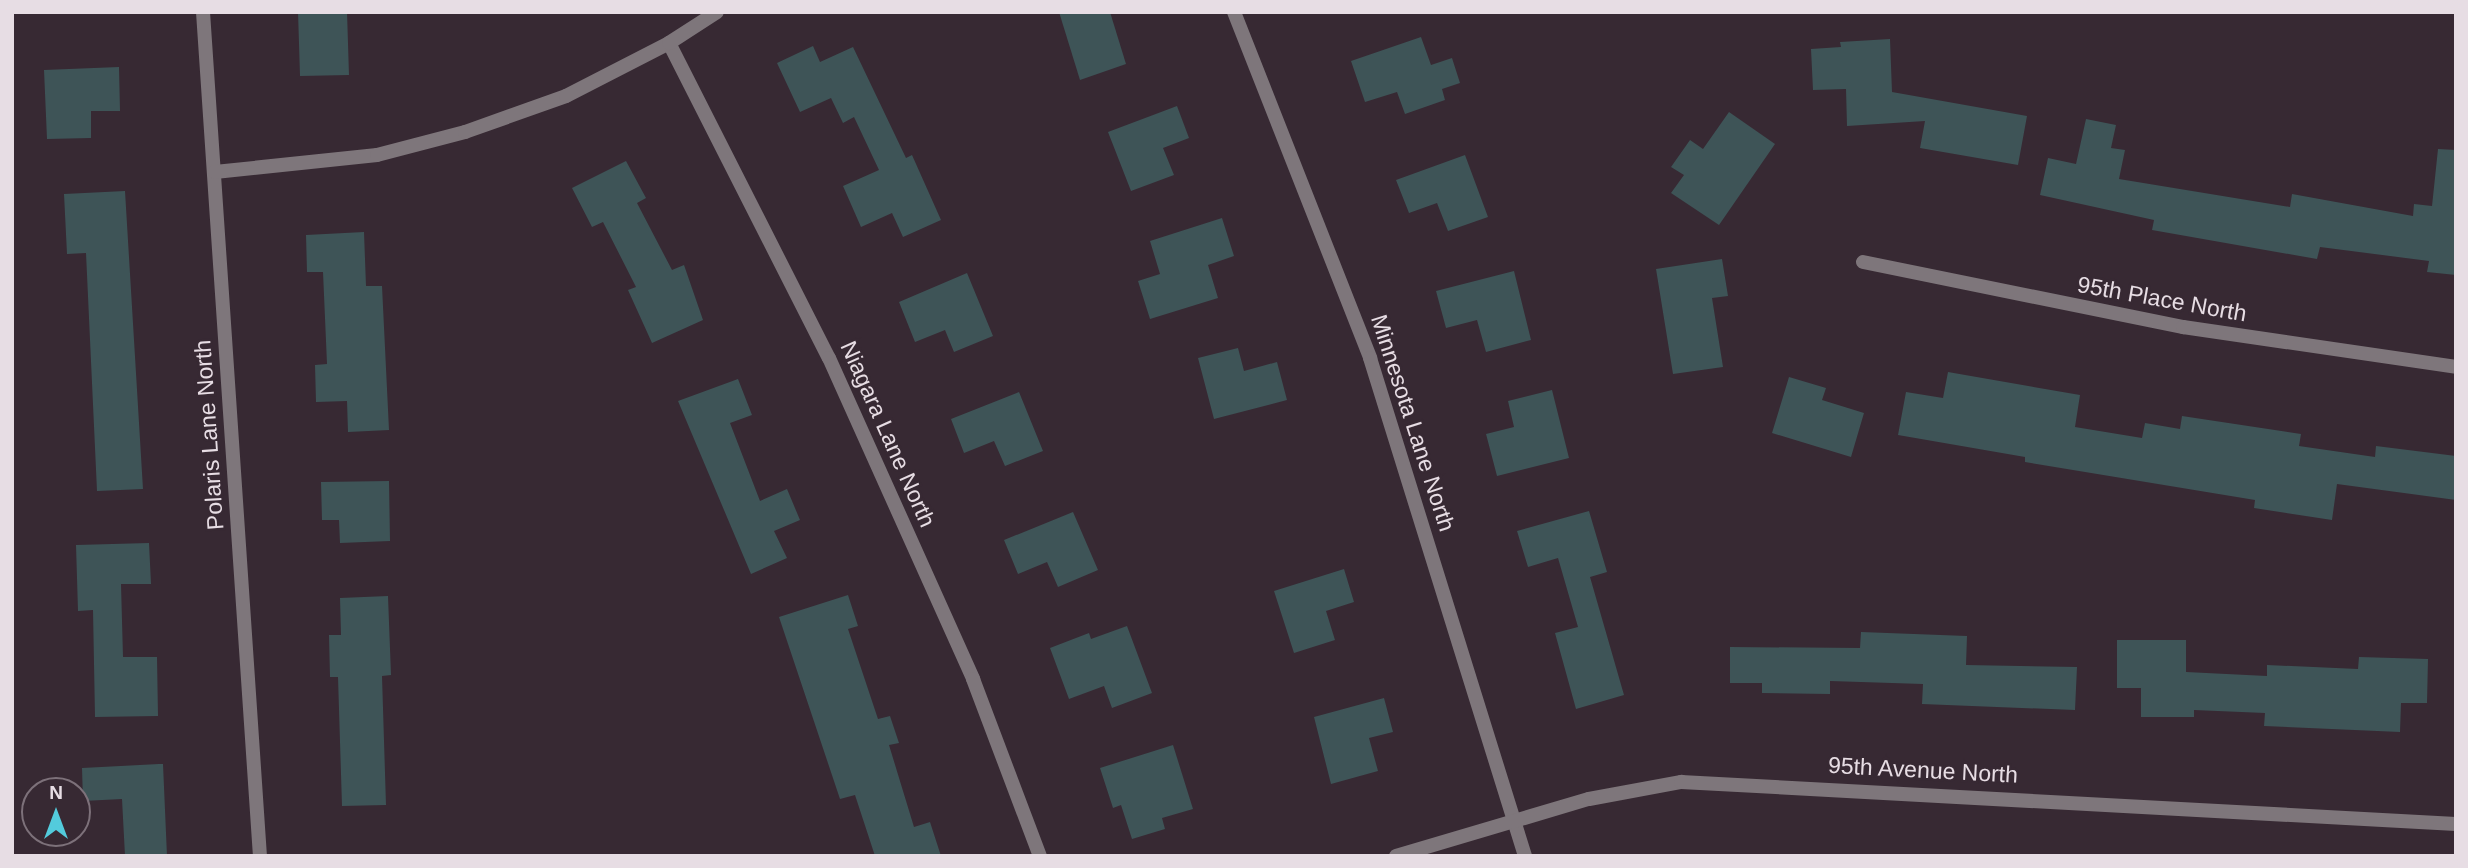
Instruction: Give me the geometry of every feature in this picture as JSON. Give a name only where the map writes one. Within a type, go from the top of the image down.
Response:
[{"type":"street","name":"Polaris Lane North","points":[[203,12],[260,856]]},
{"type":"street","points":[[215,172],[377,155],[465,132],[566,96],[668,43],[717,12]]},
{"type":"street","name":"Minnesota Lane North","points":[[1234,12],[1370,358],[1525,856]]},
{"type":"street","name":"Niagara Lane North","points":[[668,43],[829,358],[973,679],[1040,856]]},
{"type":"street","name":"95th Place North","points":[[1863,262],[2183,327],[2456,367]]},
{"type":"street","name":"95th Avenue North","points":[[1396,856],[1589,799],[1681,782],[2456,824]]},
{"type":"building","points":[[298,12],[347,12],[349,75],[300,76]]},
{"type":"building","points":[[1059,12],[1110,12],[1126,64],[1080,80]]},
{"type":"building","points":[[1421,37],[1431,65],[1452,58],[1460,83],[1442,89],[1445,100],[1405,114],[1397,92],[1365,102],[1351,61]]},
{"type":"building","points":[[1890,39],[1892,92],[2027,116],[2018,165],[1920,148],[1925,121],[1847,126],[1846,89],[1813,90],[1811,49],[1841,47],[1840,42]]},
{"type":"building","points":[[813,46],[820,62],[853,47],[906,158],[912,155],[941,220],[903,237],[892,213],[861,227],[843,186],[879,170],[854,117],[843,123],[831,98],[800,112],[777,63]]},
{"type":"building","points":[[119,67],[120,111],[91,111],[91,138],[47,139],[44,70]]},
{"type":"building","points":[[1177,106],[1189,138],[1163,148],[1174,175],[1131,191],[1108,132]]},
{"type":"building","points":[[1729,112],[1775,144],[1719,225],[1671,193],[1684,175],[1671,167],[1690,140],[1703,149]]},
{"type":"building","points":[[2086,119],[2116,125],[2111,148],[2125,150],[2119,179],[2290,207],[2292,194],[2413,216],[2414,204],[2432,206],[2438,149],[2456,150],[2456,275],[2427,272],[2429,261],[2320,247],[2317,259],[2152,230],[2154,220],[2040,195],[2048,158],[2076,164]]},
{"type":"building","points":[[1465,155],[1488,217],[1448,231],[1437,203],[1409,213],[1396,180]]},
{"type":"building","points":[[626,161],[646,198],[637,203],[672,270],[684,265],[703,320],[652,343],[628,290],[636,287],[603,222],[592,227],[572,188]]},
{"type":"building","points":[[125,191],[143,489],[97,491],[86,253],[67,254],[64,194]]},
{"type":"building","points":[[1222,218],[1234,256],[1208,265],[1218,298],[1150,319],[1138,281],[1160,274],[1150,241]]},
{"type":"building","points":[[364,232],[366,286],[382,286],[389,430],[348,432],[347,401],[316,402],[315,365],[327,364],[323,272],[307,272],[306,235]]},
{"type":"building","points":[[1722,259],[1728,296],[1712,298],[1723,367],[1673,374],[1656,269]]},
{"type":"building","points":[[1514,271],[1531,340],[1486,352],[1477,320],[1446,328],[1436,291]]},
{"type":"building","points":[[967,273],[993,336],[954,352],[945,330],[915,342],[899,302]]},
{"type":"building","points":[[1238,348],[1244,371],[1277,362],[1287,400],[1214,419],[1198,358]]},
{"type":"building","points":[[1948,372],[2080,395],[2075,427],[2142,438],[2145,423],[2180,429],[2182,416],[2301,434],[2299,446],[2375,457],[2376,446],[2456,456],[2456,500],[2337,484],[2332,520],[2254,508],[2255,500],[2025,462],[2025,457],[1898,435],[1906,392],[1943,398]]},
{"type":"building","points":[[1789,377],[1826,388],[1822,400],[1864,413],[1851,457],[1772,433]]},
{"type":"building","points":[[738,379],[752,415],[730,423],[760,501],[787,489],[800,520],[774,531],[787,558],[751,574],[678,401]]},
{"type":"building","points":[[1552,390],[1569,458],[1497,476],[1486,434],[1514,427],[1508,401]]},
{"type":"building","points":[[1019,392],[1043,451],[1005,466],[994,441],[964,453],[951,419]]},
{"type":"building","points":[[389,481],[390,541],[340,543],[339,520],[322,520],[321,482]]},
{"type":"building","points":[[1589,511],[1607,572],[1590,577],[1624,695],[1576,709],[1555,633],[1578,627],[1558,558],[1528,567],[1517,531]]},
{"type":"building","points":[[1073,512],[1098,570],[1058,587],[1047,562],[1018,574],[1004,540]]},
{"type":"building","points":[[149,543],[151,584],[121,584],[123,657],[157,657],[158,716],[95,717],[93,610],[78,611],[76,545]]},
{"type":"building","points":[[1344,569],[1354,602],[1326,611],[1335,640],[1294,653],[1274,591]]},
{"type":"building","points":[[848,595],[858,626],[848,629],[878,719],[890,716],[899,743],[889,745],[914,827],[930,822],[941,856],[875,856],[855,795],[840,799],[779,617]]},
{"type":"building","points":[[388,596],[391,675],[382,676],[386,805],[342,806],[338,677],[330,677],[329,635],[341,635],[340,598]]},
{"type":"building","points":[[1127,626],[1152,693],[1112,708],[1104,686],[1069,699],[1050,648],[1089,633],[1091,639]]},
{"type":"building","points":[[1861,632],[1967,636],[1966,665],[2077,667],[2075,710],[1922,704],[1923,684],[1830,681],[1830,694],[1762,693],[1762,683],[1730,683],[1730,647],[1860,648]]},
{"type":"building","points":[[2117,640],[2186,640],[2186,672],[2267,676],[2267,665],[2358,669],[2359,657],[2428,659],[2427,703],[2401,703],[2400,732],[2264,726],[2265,713],[2194,710],[2194,717],[2141,717],[2141,688],[2117,688]]},
{"type":"building","points":[[1384,698],[1393,732],[1369,738],[1378,771],[1331,784],[1314,717]]},
{"type":"building","points":[[1173,745],[1193,809],[1162,818],[1165,829],[1132,839],[1121,805],[1113,808],[1100,768]]},
{"type":"building","points":[[163,764],[167,856],[125,856],[122,799],[91,801],[91,777],[82,777],[82,768]]}]
